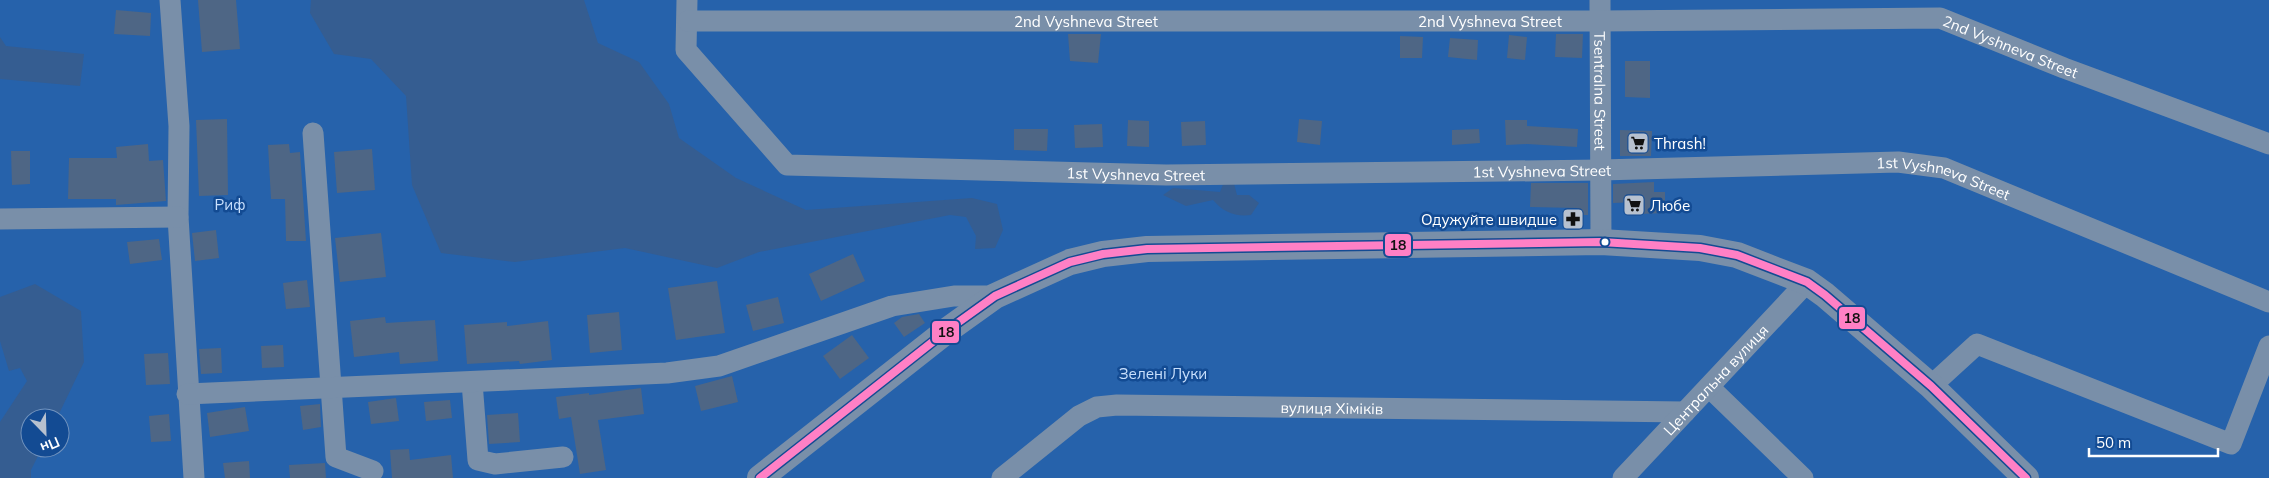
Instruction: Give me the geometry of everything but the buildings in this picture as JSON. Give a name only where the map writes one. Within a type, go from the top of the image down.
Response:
[{"type":"street","points":[[170,0],[179,126],[178,217],[194,478]]},
{"type":"street","name":"Tsentralna Street","points":[[1600,0],[1601,242]]},
{"type":"street","name":"2nd Vyshneva Street","points":[[688,10],[1600,21],[1940,18],[2064,68],[2269,144]]},
{"type":"street","name":"1st Vyshneva Street","points":[[688,10],[686,50],[787,165],[1166,175],[1601,170],[1898,162],[1944,168],[2269,302]]},
{"type":"street","points":[[314,133],[336,457],[373,471]]},
{"type":"street","points":[[0,219],[178,217]]},
{"type":"street","points":[[760,478],[941,335],[995,296],[1070,262],[1103,254],[1147,249],[1601,242],[1700,248],[1737,255],[1807,282],[1931,386],[2026,478]]},
{"type":"street","name":"Центральна вулиця","points":[[1623,478],[1807,282]]},
{"type":"street","points":[[188,394],[667,373],[720,366],[892,306],[954,296],[995,296]]},
{"type":"street","points":[[1931,386],[1977,344],[2231,444],[2269,346]]},
{"type":"street","points":[[472,382],[478,460],[495,464],[563,457]]},
{"type":"street","points":[[1709,387],[1803,478]]},
{"type":"street","name":"вулиця Хіміків","points":[[1002,478],[1079,416],[1097,407],[1117,405],[1685,412]]},
{"type":"green space","points":[[0,0],[2269,0],[2269,478],[0,478]]},
{"type":"shaded area","points":[[311,0],[584,0],[598,43],[639,62],[669,104],[679,138],[736,178],[806,210],[972,198],[997,204],[1003,230],[995,248],[975,249],[976,236],[966,217],[950,215],[759,252],[717,268],[625,248],[515,262],[441,253],[412,185],[406,96],[371,59],[334,54],[310,13]]},
{"type":"shaded area","points":[[0,37],[6,46],[84,54],[80,86],[0,79]]},
{"type":"shaded area","points":[[1233,180],[1237,195],[1249,195],[1259,203],[1251,215],[1230,213],[1213,200],[1186,206],[1163,195],[1173,188],[1220,192],[1224,182]]},
{"type":"shaded area","points":[[35,284],[81,311],[84,362],[62,408],[20,408],[20,458],[37,458],[31,470],[31,478],[0,478],[0,422],[27,381],[20,368],[9,371],[0,341],[0,297]]},
{"type":"transit line","name":"18","points":[[760,478],[949,329],[995,296],[1070,262],[1103,254],[1147,249],[1601,242],[1700,248],[1737,255],[1807,282],[1825,295],[1931,386],[2026,478]]},
{"type":"place","name":"Thrash!","points":[[1638,143]]},
{"type":"place","name":"Любе","points":[[1634,205]]},
{"type":"place","name":"Одужуйте швидше","points":[[1573,219]]},
{"type":"park label","name":"Риф","points":[[230,204]]},
{"type":"park label","name":"Зелені Луки","points":[[1163,373]]}]
